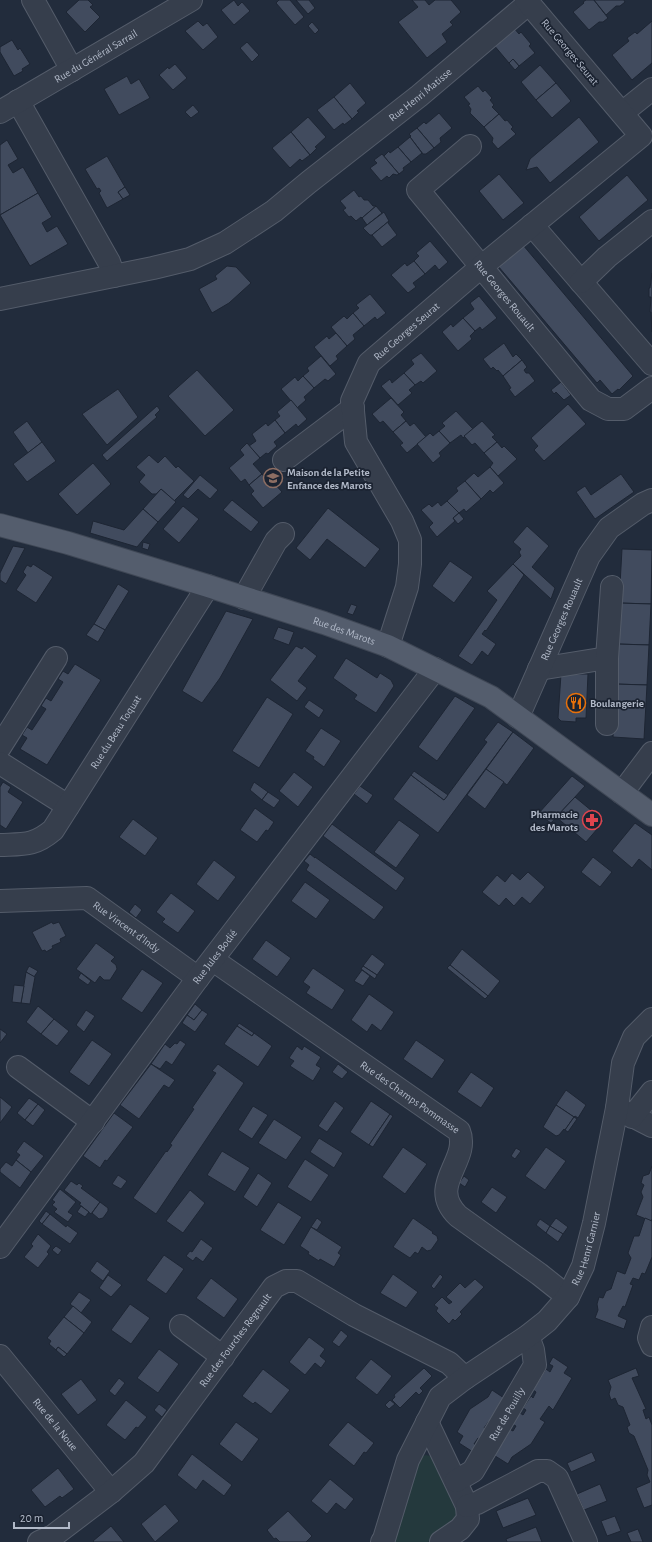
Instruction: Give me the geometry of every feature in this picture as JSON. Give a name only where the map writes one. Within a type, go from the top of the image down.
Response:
[{"type":"main road","name":"Rue des Marots","points":[[0,525],[68,543],[208,586],[324,623],[388,646],[491,697],[652,815]]},
{"type":"street","points":[[32,0],[72,70]]},
{"type":"street","name":"Rue du Général Sarrail","points":[[0,112],[191,0]]},
{"type":"street","name":"Rue Georges Seurat","points":[[388,646],[407,587],[410,564],[410,540],[402,522],[356,442],[352,401],[369,363],[536,222],[648,138],[622,113],[584,69],[533,3]]},
{"type":"street","name":"Rue Henri Matisse","points":[[0,299],[190,259],[225,243],[274,211],[533,3]]},
{"type":"street","points":[[622,113],[652,89]]},
{"type":"street","points":[[18,101],[109,262],[114,276]]},
{"type":"street","name":"Rue Georges Rouault","points":[[470,146],[418,190],[591,400],[608,409],[624,409],[652,388]]},
{"type":"street","points":[[581,282],[607,257],[652,221]]},
{"type":"street","points":[[536,222],[581,282],[652,364]]},
{"type":"street","points":[[284,460],[353,408]]},
{"type":"street","name":"Rue Georges Rouault","points":[[518,717],[589,556],[609,528],[652,500]]},
{"type":"street","points":[[244,598],[276,541],[283,534]]},
{"type":"street","name":"Rue du Beau Toquat","points":[[0,845],[28,844],[42,839],[53,830],[208,586]]},
{"type":"street","points":[[607,724],[607,658],[612,587]]},
{"type":"street","points":[[0,747],[56,658]]},
{"type":"street","points":[[539,669],[607,658]]},
{"type":"street","name":"Rue Jules Bodié","points":[[0,1247],[198,978],[435,669]]},
{"type":"street","points":[[622,793],[650,760]]},
{"type":"street","points":[[0,763],[68,806]]},
{"type":"street","name":"Rue Vincent d'Indy","points":[[0,901],[87,898],[198,978]]},
{"type":"street","name":"Rue des Champs Pommasse","points":[[213,960],[459,1131],[461,1146],[446,1188],[450,1208],[458,1216],[539,1274],[568,1297]]},
{"type":"street","name":"Rue Henri Garnier","points":[[382,1542],[408,1460],[440,1397],[465,1378],[528,1336],[547,1321],[568,1297],[583,1266],[624,1112],[623,1062],[634,1037],[652,1019]]},
{"type":"street","points":[[18,1066],[93,1122]]},
{"type":"street","points":[[652,1092],[624,1112],[652,1126]]},
{"type":"street","name":"Rue des Fourches Regnault","points":[[39,1542],[54,1536],[111,1492],[144,1463],[274,1287],[286,1280],[297,1281],[354,1315],[449,1362],[465,1378]]},
{"type":"street","points":[[181,1326],[223,1357]]},
{"type":"street","points":[[652,1327],[649,1338],[652,1345]]},
{"type":"street","name":"Rue de Pouilly","points":[[456,1481],[473,1471],[535,1365],[533,1350],[528,1336]]},
{"type":"street","name":"Rue de la Noue","points":[[0,1356],[111,1492]]},
{"type":"street","points":[[427,1422],[467,1506],[468,1518],[460,1529],[441,1542]]},
{"type":"street","points":[[467,1506],[477,1503],[538,1471],[547,1471],[557,1478],[586,1542]]},
{"type":"green space","points":[[426,1455],[434,1457],[460,1508],[455,1522],[428,1542],[393,1542],[420,1457]]},
{"type":"building","points":[[79,0],[88,0],[93,5],[90,7],[100,17],[85,32],[66,12]]},
{"type":"building","points":[[234,0],[238,6],[242,2],[250,11],[234,25],[221,10]]},
{"type":"building","points":[[279,0],[290,0],[304,17],[295,25],[276,3]]},
{"type":"building","points":[[296,0],[309,0],[315,8],[308,14]]},
{"type":"building","points":[[412,0],[425,0],[429,5],[435,0],[451,0],[461,12],[450,22],[453,25],[442,34],[447,42],[427,58],[398,22],[418,7]]},
{"type":"building","points":[[586,0],[594,0],[608,18],[603,22],[599,22],[589,30],[573,12]]},
{"type":"building","points":[[594,0],[624,0],[625,2],[620,6],[616,6],[606,15]]},
{"type":"building","points":[[198,21],[203,26],[207,23],[218,37],[203,50],[185,31]]},
{"type":"building","points":[[652,21],[652,63],[632,80],[612,55],[629,41],[627,38],[635,32],[637,34]]},
{"type":"building","points":[[312,22],[319,30],[315,34],[308,26]]},
{"type":"building","points":[[513,27],[519,34],[521,32],[531,44],[529,46],[535,53],[519,66],[513,59],[509,63],[493,44]]},
{"type":"building","points":[[12,40],[18,50],[20,48],[30,64],[22,69],[23,71],[14,76],[0,52],[0,47]]},
{"type":"building","points":[[247,42],[259,55],[252,62],[240,48]]},
{"type":"building","points":[[513,59],[519,66],[515,70],[509,63]]},
{"type":"building","points":[[175,64],[187,78],[173,90],[159,75],[168,67],[169,69]]},
{"type":"building","points":[[540,65],[556,83],[536,100],[521,82]]},
{"type":"building","points":[[127,76],[131,84],[139,79],[150,98],[119,115],[104,89]]},
{"type":"building","points":[[350,83],[366,103],[357,111],[359,112],[352,119],[334,97]]},
{"type":"building","points":[[556,83],[571,101],[552,118],[536,100]]},
{"type":"building","points":[[478,86],[483,92],[485,90],[492,98],[490,100],[494,105],[492,107],[499,114],[484,127],[470,113],[471,109],[468,105],[470,104],[464,97]]},
{"type":"building","points":[[334,97],[352,119],[344,125],[343,123],[334,130],[317,110]]},
{"type":"building","points":[[193,105],[199,112],[191,118],[185,112]]},
{"type":"building","points":[[439,113],[452,128],[440,138],[441,142],[434,148],[417,128],[424,122],[426,124]]},
{"type":"building","points":[[499,114],[513,127],[511,129],[516,134],[498,149],[492,142],[493,138],[484,127]]},
{"type":"building","points":[[308,117],[326,137],[315,147],[317,148],[310,155],[291,132]]},
{"type":"building","points":[[579,117],[599,142],[550,183],[537,167],[526,170],[530,159]]},
{"type":"building","points":[[417,128],[434,148],[426,154],[423,154],[410,137],[411,136],[409,134]]},
{"type":"building","points":[[291,132],[310,155],[302,161],[300,159],[290,168],[272,148]]},
{"type":"building","points":[[410,137],[422,153],[411,162],[398,147]]},
{"type":"building","points":[[7,140],[18,159],[8,165],[13,173],[23,167],[38,193],[0,215],[0,145]]},
{"type":"building","points":[[398,147],[411,162],[403,168],[404,170],[399,174],[382,154],[384,156],[389,151],[390,153]]},
{"type":"building","points":[[382,154],[399,174],[393,174],[389,178],[387,176],[381,181],[370,168],[377,163],[374,160]]},
{"type":"building","points":[[107,156],[125,187],[118,192],[123,199],[107,208],[99,193],[101,191],[99,188],[97,189],[85,169]]},
{"type":"building","points":[[499,174],[524,203],[503,220],[479,191]]},
{"type":"building","points":[[627,175],[648,200],[599,241],[579,217]]},
{"type":"building","points":[[125,187],[130,195],[123,199],[118,192]]},
{"type":"building","points":[[354,190],[359,197],[361,196],[364,200],[368,200],[373,206],[376,206],[356,221],[351,216],[349,217],[343,210],[346,208],[340,201]]},
{"type":"building","points":[[38,193],[52,217],[42,223],[47,232],[57,226],[68,244],[30,266],[0,215]]},
{"type":"building","points":[[376,206],[382,213],[367,225],[362,218]]},
{"type":"building","points":[[384,212],[389,221],[370,235],[363,228]]},
{"type":"building","points":[[389,221],[388,223],[397,235],[382,247],[372,235]]},
{"type":"building","points":[[430,241],[448,262],[439,270],[435,265],[425,274],[414,261],[419,256],[416,253]]},
{"type":"building","points":[[523,245],[633,376],[619,390],[618,389],[612,394],[600,380],[597,383],[498,266]]},
{"type":"building","points":[[414,261],[425,274],[413,283],[416,287],[408,293],[391,275],[405,263],[407,266]]},
{"type":"building","points":[[227,266],[236,267],[251,283],[229,303],[212,313],[199,289],[217,279],[215,276]]},
{"type":"building","points":[[652,273],[652,332],[650,312],[651,297],[649,297],[649,288]]},
{"type":"building","points":[[370,294],[386,313],[377,320],[375,317],[364,326],[353,313],[359,308],[356,305]]},
{"type":"building","points":[[479,296],[497,318],[482,330],[480,327],[475,331],[463,318],[474,309],[470,303]]},
{"type":"building","points":[[353,313],[364,326],[353,335],[355,339],[347,346],[331,327],[344,316],[347,319]]},
{"type":"building","points":[[463,318],[475,331],[470,336],[472,339],[458,351],[442,332],[451,324],[453,327]]},
{"type":"building","points":[[336,333],[347,346],[336,356],[338,359],[330,366],[314,347],[327,336],[329,339]]},
{"type":"building","points":[[504,343],[513,357],[516,354],[522,360],[503,376],[493,367],[491,369],[483,359]]},
{"type":"building","points":[[421,353],[437,371],[423,383],[421,381],[415,385],[404,373],[414,364],[411,360]]},
{"type":"building","points":[[321,356],[336,374],[328,381],[325,379],[314,388],[303,376],[309,371],[307,368]]},
{"type":"building","points":[[522,360],[527,367],[524,370],[526,373],[529,373],[535,381],[515,397],[509,389],[511,388],[503,376]]},
{"type":"building","points":[[197,370],[234,410],[205,436],[168,396]]},
{"type":"building","points":[[404,373],[415,385],[409,390],[412,393],[398,405],[381,386],[390,379],[392,383]]},
{"type":"building","points":[[303,376],[314,388],[304,397],[306,400],[297,408],[281,389],[295,377],[298,381]]},
{"type":"building","points":[[561,382],[571,395],[564,400],[556,392],[554,394],[551,390]]},
{"type":"building","points":[[118,389],[138,417],[107,445],[82,414]]},
{"type":"building","points":[[391,398],[404,412],[401,415],[406,421],[393,432],[383,421],[380,423],[372,414]]},
{"type":"building","points":[[291,400],[307,419],[298,427],[296,424],[285,433],[275,420],[280,416],[277,412]]},
{"type":"building","points":[[568,404],[586,424],[544,461],[534,450],[538,446],[531,438]]},
{"type":"building","points":[[157,406],[160,410],[155,415],[157,417],[107,461],[102,455]]},
{"type":"building","points":[[456,411],[473,429],[463,438],[461,435],[450,443],[439,431],[445,426],[442,423]]},
{"type":"building","points":[[275,420],[285,433],[274,442],[277,446],[268,454],[266,453],[260,458],[249,446],[256,441],[252,434],[266,423],[268,426]]},
{"type":"building","points":[[27,421],[42,442],[28,453],[13,432]]},
{"type":"building","points":[[406,421],[410,426],[414,423],[426,437],[407,453],[400,445],[403,443],[393,432]]},
{"type":"building","points":[[482,421],[495,435],[492,437],[497,442],[484,453],[475,443],[472,445],[464,436]]},
{"type":"building","points":[[439,431],[450,443],[439,453],[441,456],[433,463],[417,444],[430,433],[433,436]]},
{"type":"building","points":[[42,442],[56,461],[27,482],[13,464]]},
{"type":"building","points":[[497,442],[502,448],[504,446],[517,459],[498,476],[490,467],[493,463],[484,453]]},
{"type":"building","points":[[247,443],[260,458],[253,464],[262,474],[249,485],[245,479],[241,482],[229,468],[244,455],[240,450]]},
{"type":"building","points":[[149,455],[158,463],[165,456],[176,468],[178,466],[194,481],[174,501],[161,489],[156,494],[152,494],[139,482],[145,475],[136,467]]},
{"type":"building","points":[[93,463],[111,484],[77,515],[58,494]]},
{"type":"building","points":[[490,467],[504,483],[493,493],[490,490],[481,499],[465,481],[474,473],[478,477]]},
{"type":"building","points":[[262,474],[271,485],[274,483],[282,492],[263,508],[251,494],[254,491],[249,485]]},
{"type":"building","points":[[621,474],[634,492],[595,519],[576,492],[585,486],[591,495]]},
{"type":"building","points":[[200,475],[218,490],[210,499],[198,489],[188,499],[183,495]]},
{"type":"building","points":[[465,481],[481,499],[466,512],[464,509],[459,513],[447,501],[458,491],[456,488]]},
{"type":"building","points":[[161,489],[176,502],[158,522],[143,509]]},
{"type":"building","points":[[232,500],[259,522],[251,532],[223,510]]},
{"type":"building","points":[[447,501],[459,513],[453,518],[455,521],[437,537],[429,527],[433,523],[421,510],[429,504],[432,507],[438,502],[441,506]]},
{"type":"building","points":[[183,506],[199,519],[179,543],[163,529]]},
{"type":"building","points":[[328,508],[380,549],[365,568],[327,539],[310,560],[296,548]]},
{"type":"building","points":[[143,509],[158,522],[137,547],[90,533],[93,521],[124,530]]},
{"type":"building","points":[[459,513],[464,519],[458,524],[453,518]]},
{"type":"building","points":[[527,526],[549,546],[532,567],[555,588],[551,599],[513,564],[521,556],[519,552],[521,549],[513,542]]},
{"type":"building","points":[[143,542],[150,544],[148,550],[142,548]]},
{"type":"building","points":[[13,546],[25,548],[6,584],[0,580],[0,573]]},
{"type":"building","points":[[622,549],[652,550],[651,604],[619,603]]},
{"type":"building","points":[[450,561],[473,577],[454,603],[432,586]]},
{"type":"building","points":[[33,564],[53,577],[36,603],[16,590],[26,575],[23,572],[27,565],[31,567]]},
{"type":"building","points":[[513,564],[524,575],[486,631],[485,630],[482,634],[496,644],[488,656],[482,651],[472,665],[458,656],[497,600],[487,591]]},
{"type":"building","points":[[118,584],[129,591],[105,630],[94,624]]},
{"type":"building","points":[[619,603],[651,604],[649,645],[617,644]]},
{"type":"building","points":[[351,604],[357,606],[353,615],[347,613]]},
{"type":"building","points":[[226,611],[253,619],[220,678],[202,703],[182,691]]},
{"type":"building","points":[[94,624],[105,630],[98,642],[86,635]]},
{"type":"building","points":[[278,627],[294,632],[289,645],[273,639]]},
{"type":"building","points":[[617,644],[649,645],[647,685],[615,684]]},
{"type":"building","points":[[296,646],[302,649],[304,646],[317,656],[298,681],[307,688],[297,701],[270,680]]},
{"type":"building","points":[[346,658],[377,678],[380,673],[391,680],[394,686],[376,713],[354,699],[357,695],[333,678]]},
{"type":"building","points":[[75,664],[101,680],[47,765],[20,749],[27,738],[22,735],[27,727],[32,730],[46,709],[41,706],[46,698],[51,701],[63,682],[58,679],[63,671],[68,674]]},
{"type":"building","points":[[561,674],[588,674],[586,718],[576,718],[576,722],[561,721],[558,718]]},
{"type":"building","points":[[615,684],[647,685],[644,739],[613,737]]},
{"type":"building","points":[[455,696],[475,708],[437,761],[418,747]]},
{"type":"building","points":[[267,697],[293,714],[259,768],[232,751]]},
{"type":"building","points":[[309,700],[324,710],[319,718],[304,707]]},
{"type":"building","points":[[498,722],[513,732],[438,833],[393,799],[411,775],[444,800],[487,742],[484,740]]},
{"type":"building","points":[[321,728],[341,741],[324,767],[313,759],[314,757],[305,751]]},
{"type":"building","points":[[513,732],[534,748],[507,785],[486,769]]},
{"type":"building","points":[[486,769],[504,782],[485,809],[467,795]]},
{"type":"building","points":[[414,771],[448,795],[444,800],[411,775]]},
{"type":"building","points":[[294,772],[313,787],[298,807],[279,791]]},
{"type":"building","points":[[572,776],[585,786],[551,823],[538,814]]},
{"type":"building","points":[[3,782],[11,787],[8,792],[23,802],[6,829],[0,825],[0,787]]},
{"type":"building","points":[[254,782],[268,792],[262,800],[250,790]]},
{"type":"building","points":[[360,786],[373,795],[367,804],[354,794]]},
{"type":"building","points":[[268,792],[280,800],[274,808],[262,800]]},
{"type":"building","points":[[575,797],[604,821],[586,842],[556,817]]},
{"type":"building","points":[[255,808],[274,822],[268,831],[266,830],[257,842],[240,830]]},
{"type":"building","points":[[133,819],[158,838],[145,856],[119,837]]},
{"type":"building","points":[[399,820],[420,835],[396,868],[374,852]]},
{"type":"building","points":[[635,823],[652,835],[652,870],[639,859],[632,868],[612,851]]},
{"type":"building","points":[[332,824],[405,878],[396,891],[323,836]]},
{"type":"building","points":[[310,854],[384,907],[374,920],[306,870],[309,865],[304,861]]},
{"type":"building","points":[[593,857],[612,872],[600,887],[581,872]]},
{"type":"building","points":[[214,860],[236,877],[218,901],[196,884]]},
{"type":"building","points":[[528,872],[545,887],[530,904],[522,897],[514,906],[506,898],[499,906],[482,892],[497,875],[505,882],[512,873],[520,880]]},
{"type":"building","points":[[305,882],[330,900],[316,919],[291,901]]},
{"type":"building","points":[[171,893],[195,911],[178,933],[162,922],[165,919],[156,912]]},
{"type":"building","points":[[135,904],[142,910],[136,918],[129,912]]},
{"type":"building","points":[[52,922],[53,924],[59,922],[66,936],[60,939],[61,942],[52,946],[53,948],[46,952],[45,950],[42,951],[32,932]]},
{"type":"building","points":[[266,940],[291,958],[277,977],[252,959]]},
{"type":"building","points":[[96,943],[115,957],[111,961],[116,965],[117,969],[110,980],[104,980],[100,976],[95,983],[76,969]]},
{"type":"building","points":[[462,949],[500,981],[488,996],[450,965]]},
{"type":"building","points":[[372,954],[385,964],[377,975],[363,966]]},
{"type":"building","points":[[450,965],[488,996],[485,999],[447,968]]},
{"type":"building","points":[[29,966],[38,971],[34,977],[26,972]]},
{"type":"building","points":[[363,966],[377,975],[375,979],[361,969]]},
{"type":"building","points":[[313,968],[345,990],[332,1010],[306,993],[310,987],[303,982]]},
{"type":"building","points":[[142,969],[163,983],[142,1013],[121,999]]},
{"type":"building","points":[[362,970],[370,976],[363,986],[354,981]]},
{"type":"building","points":[[26,972],[35,977],[30,1004],[21,1003]]},
{"type":"building","points":[[81,973],[91,981],[88,985],[78,978]]},
{"type":"building","points":[[14,985],[24,986],[21,1003],[12,1002]]},
{"type":"building","points":[[369,994],[394,1012],[381,1031],[372,1024],[367,1032],[351,1020]]},
{"type":"building","points":[[195,1004],[202,1010],[194,1020],[187,1015]]},
{"type":"building","points":[[38,1006],[54,1019],[41,1034],[26,1022]]},
{"type":"building","points":[[86,1010],[95,1016],[84,1032],[76,1025]]},
{"type":"building","points":[[202,1010],[208,1014],[195,1032],[182,1023],[187,1015],[194,1020]]},
{"type":"building","points":[[54,1019],[69,1031],[57,1046],[41,1034]]},
{"type":"building","points":[[239,1023],[254,1033],[252,1036],[237,1026]]},
{"type":"building","points":[[237,1026],[252,1036],[254,1033],[272,1046],[258,1067],[224,1044]]},
{"type":"building","points":[[0,1029],[7,1034],[0,1043]]},
{"type":"building","points":[[92,1040],[112,1054],[89,1086],[69,1072]]},
{"type":"building","points":[[180,1040],[186,1044],[172,1065],[166,1061],[160,1069],[151,1064],[165,1044],[170,1048],[175,1043],[177,1044]]},
{"type":"building","points":[[416,1040],[445,1060],[432,1079],[403,1059]]},
{"type":"building","points":[[297,1046],[302,1050],[304,1046],[321,1057],[316,1065],[321,1068],[313,1081],[290,1066],[294,1061],[289,1058]]},
{"type":"building","points":[[151,1064],[175,1080],[169,1088],[164,1085],[139,1119],[120,1105]]},
{"type":"building","points":[[218,1064],[244,1083],[156,1214],[133,1198],[166,1151],[167,1152],[172,1145],[170,1144],[216,1073],[212,1071]]},
{"type":"building","points":[[338,1064],[348,1072],[342,1079],[332,1072]]},
{"type":"building","points":[[471,1072],[494,1088],[481,1108],[457,1092]]},
{"type":"building","points":[[566,1090],[586,1105],[578,1118],[556,1105]]},
{"type":"building","points":[[0,1097],[12,1107],[0,1123]]},
{"type":"building","points":[[29,1098],[38,1104],[25,1120],[17,1113]]},
{"type":"building","points":[[335,1101],[344,1108],[327,1132],[318,1126]]},
{"type":"building","points":[[371,1101],[390,1114],[369,1145],[350,1132]]},
{"type":"building","points":[[38,1104],[45,1110],[33,1126],[25,1120]]},
{"type":"building","points":[[556,1105],[574,1117],[565,1130],[564,1129],[559,1135],[556,1136],[543,1127]]},
{"type":"building","points":[[253,1106],[268,1115],[252,1139],[238,1130]]},
{"type":"building","points":[[114,1113],[133,1127],[100,1168],[83,1156]]},
{"type":"building","points":[[390,1114],[393,1116],[373,1147],[369,1145]]},
{"type":"building","points":[[574,1117],[577,1119],[568,1132],[565,1130]]},
{"type":"building","points":[[274,1119],[302,1137],[286,1160],[258,1143]]},
{"type":"building","points":[[319,1138],[343,1153],[334,1168],[310,1152]]},
{"type":"building","points":[[24,1141],[44,1156],[31,1172],[16,1160],[20,1155],[16,1152]]},
{"type":"building","points":[[403,1147],[427,1164],[405,1194],[382,1177]]},
{"type":"building","points":[[546,1147],[566,1161],[545,1190],[525,1176]]},
{"type":"building","points":[[516,1148],[521,1151],[515,1159],[511,1156]]},
{"type":"building","points":[[222,1151],[250,1168],[235,1192],[207,1175]]},
{"type":"building","points":[[305,1159],[329,1175],[311,1202],[287,1187]]},
{"type":"building","points":[[16,1160],[31,1172],[20,1188],[0,1172],[0,1169],[6,1162],[12,1166]]},
{"type":"building","points":[[652,1166],[651,1221],[636,1215],[643,1197],[641,1192],[644,1185],[641,1183],[643,1176],[649,1174]]},
{"type":"building","points":[[258,1173],[272,1183],[257,1207],[243,1197]]},
{"type":"building","points":[[118,1175],[127,1181],[121,1189],[112,1184]]},
{"type":"building","points":[[464,1176],[469,1180],[465,1187],[459,1183]]},
{"type":"building","points":[[71,1181],[77,1185],[79,1183],[83,1186],[81,1188],[100,1202],[91,1214],[79,1204],[81,1203],[64,1190]]},
{"type":"building","points":[[492,1187],[507,1197],[496,1213],[481,1202]]},
{"type":"building","points":[[60,1189],[76,1202],[68,1212],[73,1215],[68,1222],[54,1212],[57,1209],[52,1205],[55,1202],[52,1200]]},
{"type":"building","points":[[190,1190],[205,1203],[183,1233],[166,1221]]},
{"type":"building","points":[[100,1202],[108,1208],[108,1211],[103,1218],[99,1219],[92,1213]]},
{"type":"building","points":[[278,1202],[302,1217],[284,1245],[260,1230]]},
{"type":"building","points":[[81,1206],[89,1212],[85,1217],[77,1212]]},
{"type":"building","points":[[46,1211],[50,1214],[42,1224],[39,1221]]},
{"type":"building","points":[[50,1214],[66,1227],[67,1225],[78,1233],[70,1244],[42,1224]]},
{"type":"building","points":[[317,1218],[322,1222],[317,1230],[311,1227]]},
{"type":"building","points":[[413,1218],[433,1232],[432,1233],[437,1236],[438,1240],[431,1250],[427,1251],[422,1247],[418,1254],[415,1252],[410,1258],[393,1247]]},
{"type":"building","points":[[556,1218],[568,1227],[563,1234],[550,1226]]},
{"type":"building","points":[[645,1218],[652,1221],[652,1257],[645,1274],[642,1273],[639,1280],[633,1278],[630,1284],[633,1285],[625,1307],[623,1306],[618,1316],[627,1320],[624,1329],[595,1318],[598,1310],[597,1304],[599,1297],[603,1298],[606,1291],[611,1289],[617,1271],[625,1274],[631,1258],[628,1253],[634,1236],[639,1236]]},
{"type":"building","points":[[540,1219],[550,1226],[546,1233],[536,1225]]},
{"type":"building","points":[[550,1226],[563,1234],[558,1242],[546,1233]]},
{"type":"building","points":[[311,1227],[342,1247],[338,1253],[341,1255],[334,1267],[320,1259],[319,1261],[308,1254],[309,1252],[300,1246]]},
{"type":"building","points":[[38,1234],[51,1246],[47,1252],[49,1254],[38,1268],[24,1257],[33,1246],[31,1244]]},
{"type":"building","points":[[201,1239],[213,1248],[203,1262],[196,1257],[193,1261],[186,1256],[190,1251],[192,1252]]},
{"type":"building","points":[[56,1246],[62,1250],[58,1255],[52,1250]]},
{"type":"building","points":[[164,1255],[184,1269],[166,1294],[146,1280]]},
{"type":"building","points":[[97,1261],[110,1271],[103,1281],[90,1271]]},
{"type":"building","points":[[393,1274],[418,1292],[406,1308],[380,1293]]},
{"type":"building","points":[[440,1274],[443,1277],[434,1289],[431,1286]]},
{"type":"building","points":[[108,1275],[122,1285],[111,1297],[99,1288]]},
{"type":"building","points":[[211,1278],[238,1299],[224,1318],[196,1298]]},
{"type":"building","points":[[475,1279],[484,1287],[460,1312],[462,1314],[455,1321],[453,1319],[449,1324],[436,1311],[438,1308],[434,1305],[442,1297],[449,1304],[452,1302],[446,1297],[460,1283],[465,1288]]},
{"type":"building","points":[[79,1292],[91,1300],[81,1313],[70,1304]]},
{"type":"building","points":[[130,1304],[150,1318],[131,1344],[111,1330]]},
{"type":"building","points":[[73,1306],[92,1322],[84,1333],[64,1317]]},
{"type":"building","points":[[64,1317],[84,1333],[67,1354],[58,1347],[56,1350],[49,1344],[51,1341],[47,1338]]},
{"type":"building","points":[[341,1330],[348,1336],[339,1347],[332,1342]]},
{"type":"building","points":[[309,1337],[325,1349],[320,1356],[326,1361],[321,1368],[315,1363],[305,1375],[289,1362]]},
{"type":"building","points":[[58,1347],[67,1354],[64,1357],[56,1350]]},
{"type":"building","points":[[159,1349],[179,1364],[158,1393],[137,1378]]},
{"type":"building","points":[[553,1357],[568,1367],[564,1373],[572,1378],[553,1410],[549,1406],[540,1419],[545,1422],[531,1444],[512,1457],[508,1464],[492,1454],[509,1429],[513,1431],[516,1426],[512,1424],[520,1413],[523,1415],[526,1410],[523,1408],[531,1396],[533,1398],[536,1392],[533,1390],[546,1369],[550,1372],[553,1366],[549,1364]]},
{"type":"building","points":[[371,1359],[392,1376],[377,1395],[355,1378]]},
{"type":"building","points":[[424,1368],[432,1376],[420,1388],[423,1391],[419,1395],[416,1392],[400,1408],[392,1400],[395,1397],[394,1395]]},
{"type":"building","points":[[636,1368],[639,1376],[632,1378],[646,1409],[643,1410],[646,1419],[649,1417],[652,1425],[652,1505],[644,1508],[636,1488],[650,1482],[647,1475],[648,1470],[634,1436],[629,1433],[627,1427],[630,1425],[623,1407],[618,1405],[615,1398],[611,1400],[609,1394],[611,1387],[608,1380]]},
{"type":"building","points":[[263,1369],[290,1390],[271,1414],[255,1402],[253,1404],[242,1396]]},
{"type":"building","points":[[119,1378],[125,1383],[115,1396],[109,1391]]},
{"type":"building","points":[[81,1379],[97,1400],[78,1415],[61,1394]]},
{"type":"building","points":[[492,1390],[507,1400],[492,1423],[489,1421],[484,1428],[487,1429],[481,1440],[478,1438],[474,1444],[477,1445],[473,1452],[459,1443],[463,1436],[457,1432],[470,1409],[488,1397]]},
{"type":"building","points":[[126,1400],[147,1417],[125,1440],[106,1425]]},
{"type":"building","points":[[390,1400],[395,1404],[389,1409],[385,1405]]},
{"type":"building","points":[[159,1404],[167,1410],[162,1417],[154,1410]]},
{"type":"building","points":[[236,1422],[259,1439],[242,1462],[219,1444]]},
{"type":"building","points":[[348,1422],[374,1443],[366,1453],[364,1452],[354,1466],[328,1445]]},
{"type":"building","points":[[592,1452],[596,1461],[571,1472],[567,1463]]},
{"type":"building","points":[[192,1454],[232,1485],[224,1496],[203,1480],[196,1490],[177,1475]]},
{"type":"building","points":[[58,1468],[74,1489],[62,1498],[60,1496],[45,1507],[31,1490]]},
{"type":"building","points":[[330,1479],[354,1499],[345,1510],[336,1503],[327,1514],[311,1501]]},
{"type":"building","points":[[600,1484],[607,1501],[584,1510],[577,1494]]},
{"type":"building","points":[[528,1498],[536,1515],[503,1528],[496,1511]]},
{"type":"building","points":[[165,1504],[179,1521],[155,1542],[141,1524]]},
{"type":"building","points":[[288,1511],[312,1536],[306,1542],[280,1542],[276,1538],[274,1539],[267,1530]]},
{"type":"building","points":[[615,1516],[621,1531],[607,1536],[601,1521]]},
{"type":"building","points":[[111,1526],[124,1542],[93,1541]]},
{"type":"building","points":[[536,1527],[542,1542],[507,1542],[506,1539]]},
{"type":"building","points":[[638,1529],[643,1542],[631,1542],[627,1533]]},
{"type":"place","name":"Maison de la Petite Enfance des Marots","points":[[273,478]]},
{"type":"place","name":"Boulangerie","points":[[576,703]]},
{"type":"place","name":"Pharmacie des Marots","points":[[592,820]]}]
